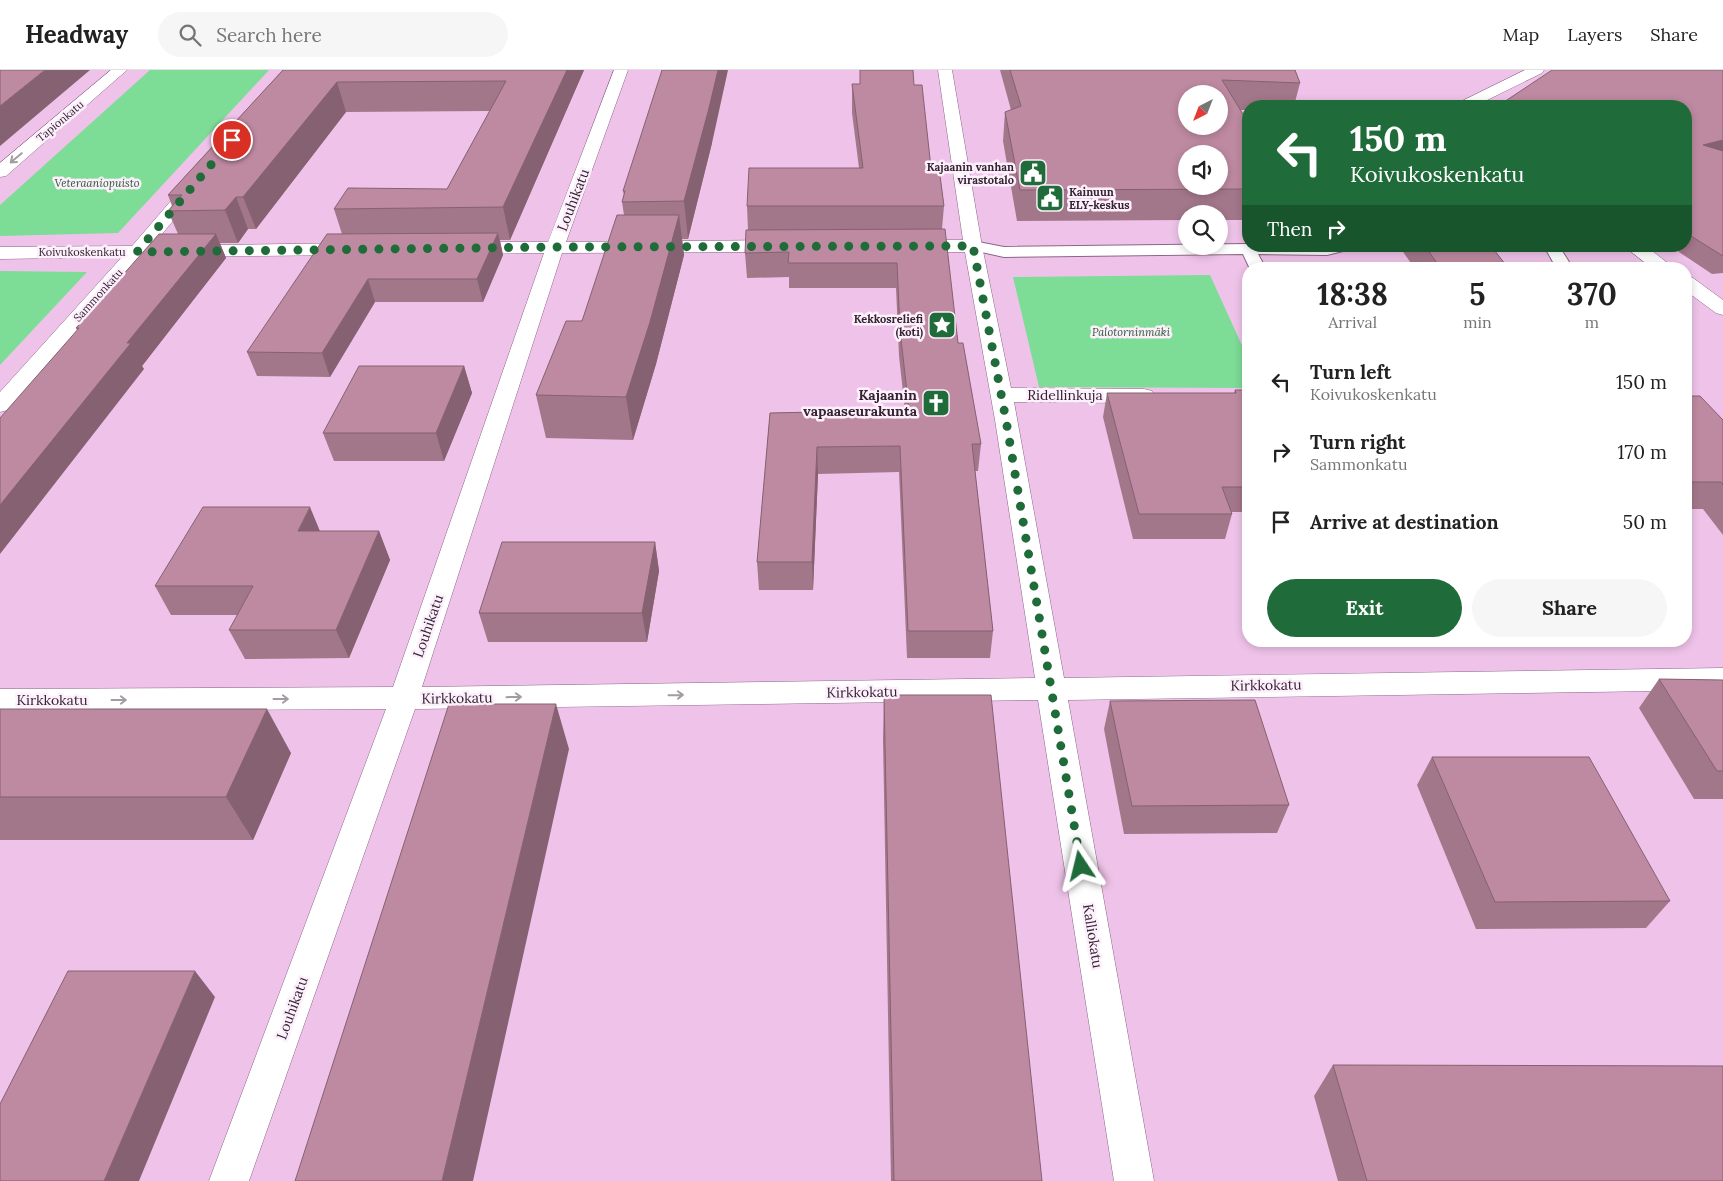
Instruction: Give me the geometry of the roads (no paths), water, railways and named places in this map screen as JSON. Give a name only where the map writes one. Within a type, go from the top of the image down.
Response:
[{"type":"street","name":"Tapionkatu","points":[[0,172],[120,70]]},
{"type":"street","name":"Louhikatu","points":[[229,1181],[404,699],[555,247],[621,70]]},
{"type":"street","name":"Kalliokatu","points":[[945,70],[973,246],[1052,689],[1134,1181]]},
{"type":"street","points":[[1475,100],[1537,70]]},
{"type":"street","name":"Sammonkatu","points":[[0,405],[137,252],[205,172]]},
{"type":"street","points":[[452,248],[803,246]]},
{"type":"street","points":[[891,246],[973,246]]},
{"type":"street","name":"Koivukoskenkatu","points":[[0,253],[373,249]]},
{"type":"street","points":[[1642,252],[1656,262]]},
{"type":"street","points":[[1692,286],[1723,309]]},
{"type":"street","name":"Ridellinkuja","points":[[1001,395],[1162,396]]},
{"type":"street","name":"Kirkkokatu","points":[[0,700],[404,699],[1723,680]]},
{"type":"lane","points":[[973,246],[1004,252],[1242,249]]},
{"type":"place","name":"Kajaanin vanhan virastotalo","points":[[1033,173]]},
{"type":"place","name":"Kainuun ELY-keskus","points":[[1050,198]]},
{"type":"place","name":"Kekkosreliefi (koti)","points":[[942,325]]},
{"type":"place","name":"Kajaanin vapaaseurakunta","points":[[936,403]]},
{"type":"park label","name":"Veteraaniopuisto","points":[[97,183]]},
{"type":"park label","name":"Palotorninmäki","points":[[1131,332]]}]
